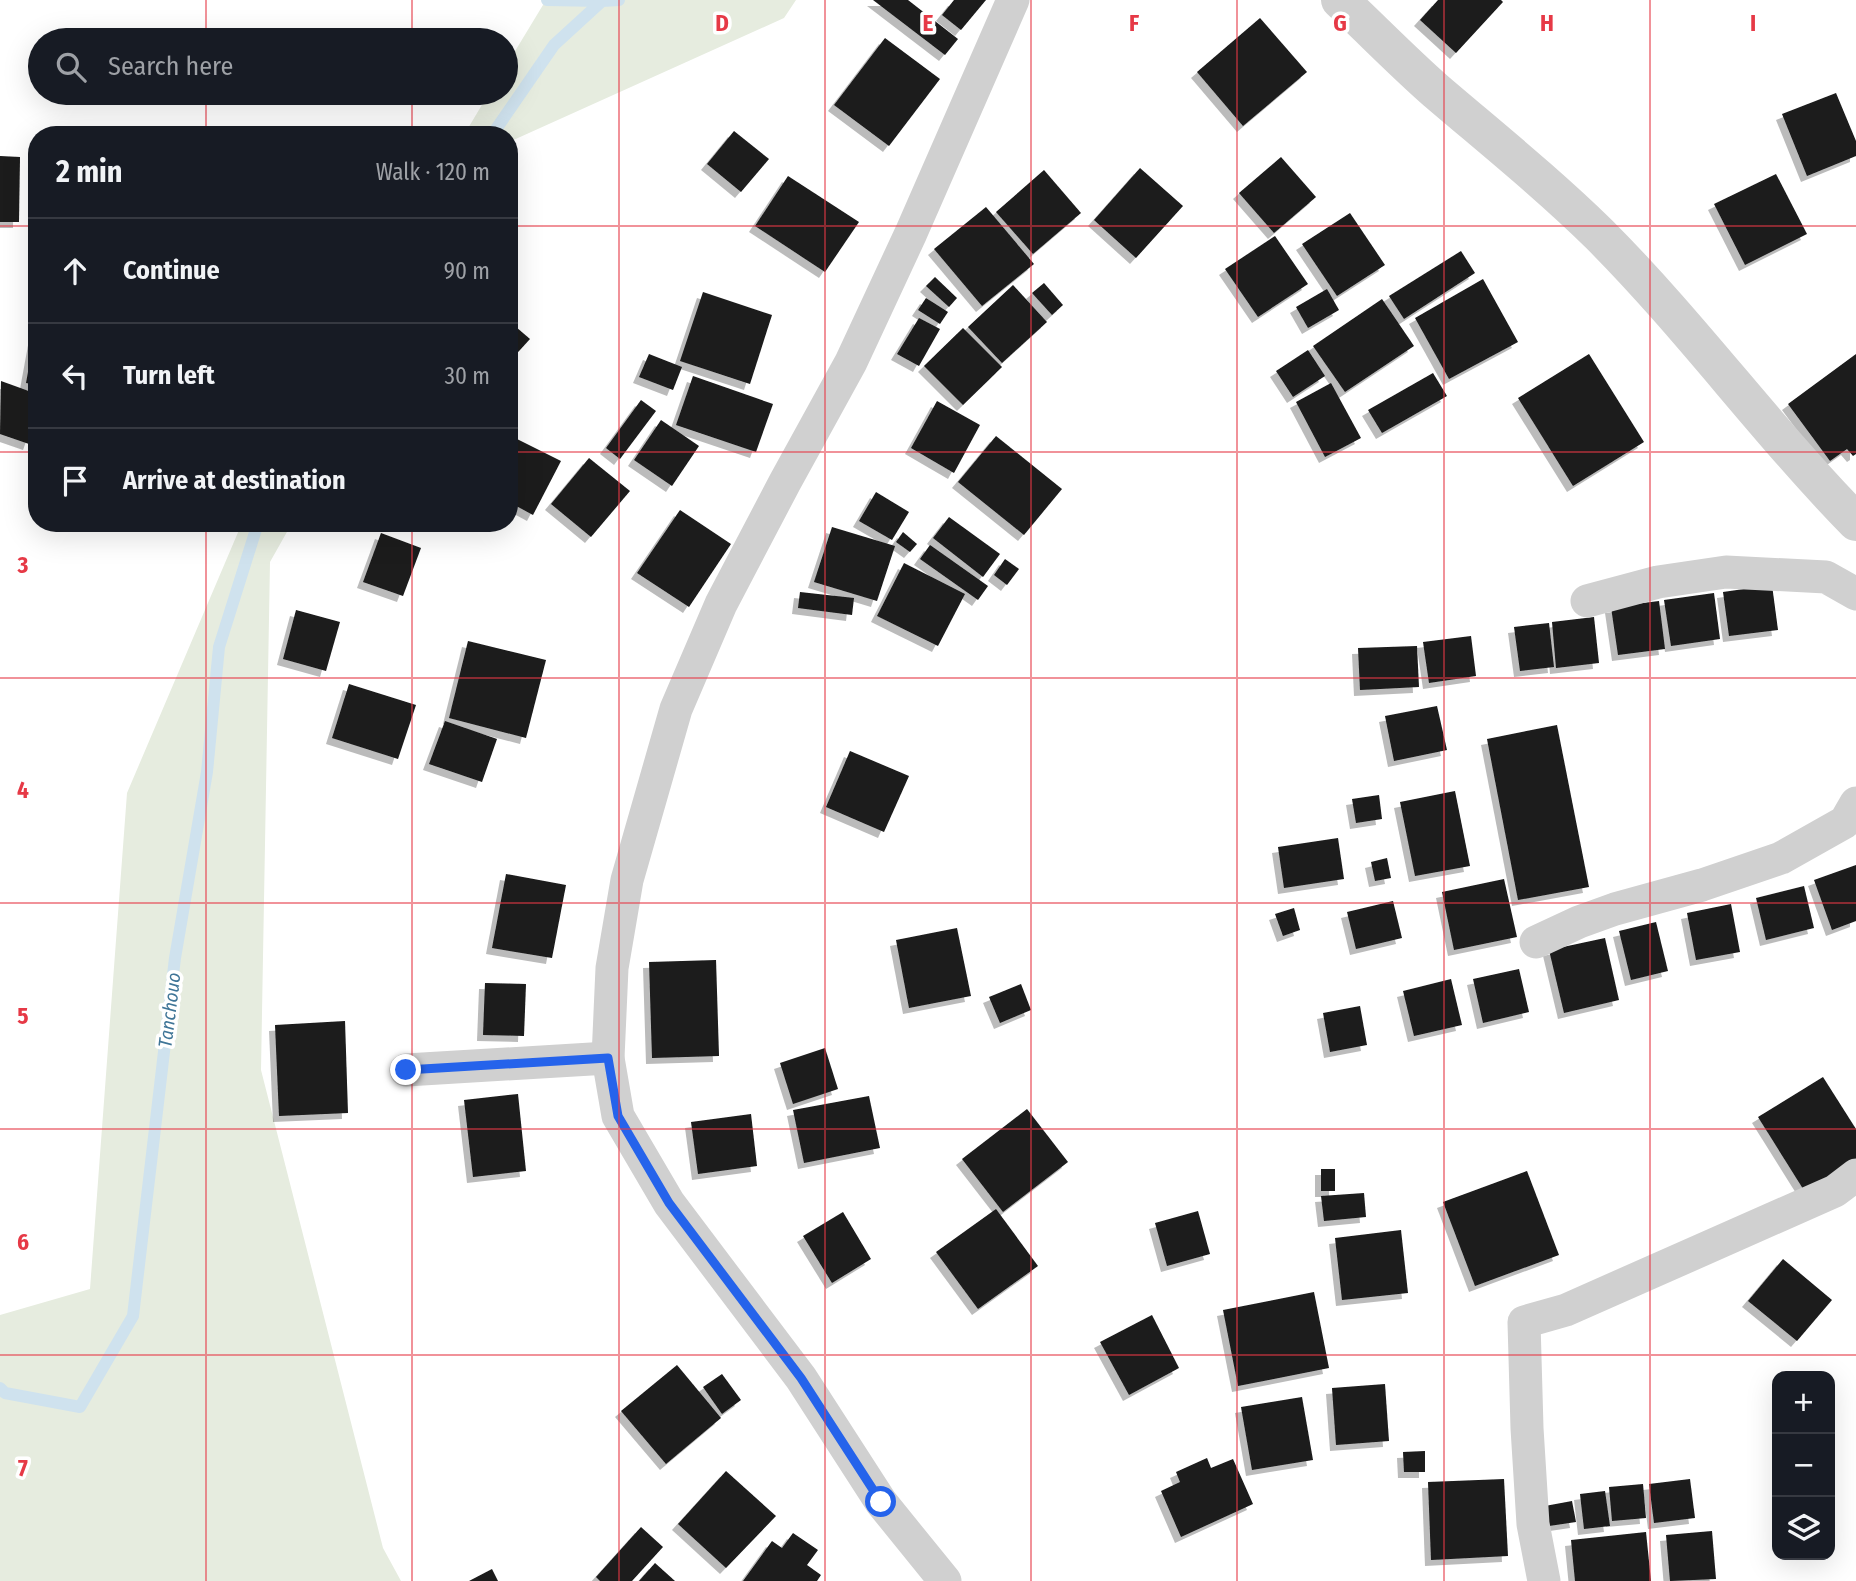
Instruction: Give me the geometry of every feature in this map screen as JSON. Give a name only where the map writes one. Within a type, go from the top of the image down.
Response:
[{"type":"street","points":[[945,1581],[881,1502],[801,1378],[669,1203],[618,1116],[608,1058],[612,968],[627,880],[676,709],[721,604],[851,362],[917,221],[1013,0]]},
{"type":"street","points":[[1340,0],[1434,89],[1530,170],[1599,234],[1694,336],[1754,411],[1856,522]]},
{"type":"street","points":[[1587,601],[1658,582],[1726,572],[1826,577],[1856,594]]},
{"type":"street","points":[[1536,942],[1603,913],[1702,885],[1781,858],[1845,822],[1856,803]]},
{"type":"street","points":[[406,1070],[608,1058]]},
{"type":"street","points":[[1544,1581],[1533,1524],[1524,1322],[1566,1310],[1683,1260],[1835,1191],[1856,1175]]},
{"type":"shaded area","points":[[546,0],[796,0],[784,18],[518,138],[518,126],[469,126],[482,105],[518,105],[518,46]]},
{"type":"shaded area","points":[[238,532],[287,532],[270,562],[261,1070],[383,1548],[401,1581],[0,1581],[0,1315],[90,1289],[127,793]]},
{"type":"building","points":[[873,0],[908,0],[958,39],[945,55]]},
{"type":"building","points":[[954,0],[986,0],[961,30],[942,15]]},
{"type":"building","points":[[1438,0],[1503,2],[1456,53],[1420,20]]},
{"type":"building","points":[[1260,18],[1307,72],[1243,126],[1197,72]]},
{"type":"building","points":[[885,38],[940,79],[889,146],[834,105]]},
{"type":"building","points":[[1836,93],[1856,141],[1856,156],[1807,176],[1782,114]]},
{"type":"building","points":[[734,131],[769,159],[741,192],[707,164]]},
{"type":"building","points":[[0,156],[20,157],[19,222],[0,222]]},
{"type":"building","points":[[1281,157],[1316,197],[1274,233],[1239,193]]},
{"type":"building","points":[[1140,168],[1183,206],[1136,258],[1094,220]]},
{"type":"building","points":[[1044,170],[1081,213],[1033,254],[996,212]]},
{"type":"building","points":[[1776,174],[1807,234],[1745,265],[1714,204]]},
{"type":"building","points":[[788,176],[859,222],[825,272],[755,226]]},
{"type":"building","points":[[986,207],[1034,264],[982,306],[934,249]]},
{"type":"building","points":[[1350,213],[1385,265],[1337,296],[1302,244]]},
{"type":"building","points":[[1275,236],[1308,284],[1258,317],[1225,269]]},
{"type":"building","points":[[1461,251],[1475,273],[1404,319],[1389,296]]},
{"type":"building","points":[[935,277],[957,298],[949,307],[926,286]]},
{"type":"building","points":[[1483,279],[1518,342],[1449,379],[1415,318]]},
{"type":"building","points":[[1044,283],[1063,305],[1052,315],[1032,293]]},
{"type":"building","points":[[1013,285],[1047,322],[1002,363],[968,327]]},
{"type":"building","points":[[1327,289],[1339,310],[1308,328],[1296,307]]},
{"type":"building","points":[[703,292],[772,315],[750,384],[680,361]]},
{"type":"building","points":[[926,298],[948,312],[940,324],[918,310]]},
{"type":"building","points":[[1382,299],[1414,346],[1345,392],[1313,346]]},
{"type":"building","points":[[919,318],[940,329],[919,366],[897,354]]},
{"type":"building","points":[[963,328],[1002,367],[963,405],[924,366]]},
{"type":"building","points":[[518,329],[530,339],[518,352]]},
{"type":"building","points":[[1308,350],[1325,376],[1293,397],[1276,371]]},
{"type":"building","points":[[649,354],[682,367],[673,390],[639,377]]},
{"type":"building","points":[[1589,354],[1644,442],[1573,486],[1518,398]]},
{"type":"building","points":[[1856,354],[1856,454],[1853,456],[1847,449],[1830,461],[1788,404]]},
{"type":"building","points":[[1433,373],[1447,396],[1382,433],[1368,410]]},
{"type":"building","points":[[693,376],[773,404],[756,452],[676,425]]},
{"type":"building","points":[[1,381],[28,391],[28,444],[0,434]]},
{"type":"building","points":[[1331,383],[1361,438],[1325,457],[1296,402]]},
{"type":"building","points":[[641,400],[656,411],[620,459],[606,448]]},
{"type":"building","points":[[937,401],[980,425],[954,473],[911,448]]},
{"type":"building","points":[[661,420],[699,446],[672,486],[634,460]]},
{"type":"building","points":[[996,436],[1062,489],[1024,535],[958,482]]},
{"type":"building","points":[[518,440],[561,461],[533,515],[518,507]]},
{"type":"building","points":[[589,458],[630,491],[591,537],[551,504]]},
{"type":"building","points":[[876,492],[909,512],[892,540],[859,521]]},
{"type":"building","points":[[680,510],[731,544],[689,607],[637,573]]},
{"type":"building","points":[[949,517],[1000,554],[983,577],[933,538]]},
{"type":"building","points":[[832,527],[895,546],[877,601],[814,582]]},
{"type":"building","points":[[903,532],[917,544],[910,552],[896,542]]},
{"type":"building","points":[[381,533],[421,548],[403,596],[363,582]]},
{"type":"building","points":[[930,545],[988,586],[978,600],[920,559]]},
{"type":"building","points":[[1005,559],[1019,569],[1007,585],[994,575]]},
{"type":"building","points":[[904,563],[965,594],[938,646],[877,616]]},
{"type":"building","points":[[1772,585],[1778,630],[1729,636],[1723,592]]},
{"type":"building","points":[[800,592],[854,598],[852,615],[798,608]]},
{"type":"building","points":[[1714,593],[1720,639],[1671,646],[1664,600]]},
{"type":"building","points":[[1659,601],[1665,649],[1618,655],[1611,607]]},
{"type":"building","points":[[296,610],[340,622],[326,671],[283,659]]},
{"type":"building","points":[[1594,617],[1599,663],[1556,668],[1552,622]]},
{"type":"building","points":[[1549,623],[1554,667],[1520,671],[1514,627]]},
{"type":"building","points":[[1471,636],[1476,676],[1429,683],[1423,642]]},
{"type":"building","points":[[468,641],[546,660],[526,738],[449,718]]},
{"type":"building","points":[[1417,646],[1419,687],[1360,690],[1358,648]]},
{"type":"building","points":[[349,684],[416,705],[398,759],[332,738]]},
{"type":"building","points":[[1437,706],[1447,750],[1394,761],[1385,716]]},
{"type":"building","points":[[445,721],[497,739],[482,782],[429,764]]},
{"type":"building","points":[[1557,725],[1589,887],[1518,900],[1487,739]]},
{"type":"building","points":[[850,751],[909,776],[884,832],[826,807]]},
{"type":"building","points":[[1455,791],[1470,866],[1415,876],[1400,802]]},
{"type":"building","points":[[1379,795],[1382,819],[1356,823],[1352,799]]},
{"type":"building","points":[[1338,838],[1344,879],[1284,888],[1278,847]]},
{"type":"building","points":[[1387,858],[1391,878],[1375,881],[1371,862]]},
{"type":"building","points":[[1856,865],[1856,921],[1832,930],[1814,880]]},
{"type":"building","points":[[506,874],[566,885],[552,958],[492,948]]},
{"type":"building","points":[[1504,879],[1517,937],[1454,950],[1442,892]]},
{"type":"building","points":[[1804,886],[1814,928],[1766,940],[1756,898]]},
{"type":"building","points":[[1393,901],[1402,938],[1356,949],[1347,912]]},
{"type":"building","points":[[1731,904],[1740,952],[1696,960],[1687,913]]},
{"type":"building","points":[[1294,908],[1300,930],[1283,936],[1275,914]]},
{"type":"building","points":[[1656,922],[1668,971],[1631,980],[1619,931]]},
{"type":"building","points":[[957,928],[971,996],[909,1008],[896,940]]},
{"type":"building","points":[[1605,938],[1619,1000],[1564,1013],[1549,950]]},
{"type":"building","points":[[716,960],[719,1056],[652,1058],[649,962]]},
{"type":"building","points":[[1519,969],[1529,1012],[1483,1023],[1473,979]]},
{"type":"building","points":[[1451,979],[1462,1025],[1414,1036],[1403,991]]},
{"type":"building","points":[[485,983],[526,984],[524,1036],[483,1035]]},
{"type":"building","points":[[1021,984],[1031,1010],[1000,1023],[989,997]]},
{"type":"building","points":[[1360,1006],[1367,1045],[1330,1052],[1323,1013]]},
{"type":"building","points":[[345,1021],[348,1113],[279,1116],[275,1025]]},
{"type":"building","points":[[825,1048],[838,1089],[793,1104],[780,1063]]},
{"type":"building","points":[[1823,1077],[1856,1129],[1856,1160],[1805,1192],[1758,1117]]},
{"type":"building","points":[[518,1094],[526,1171],[473,1177],[464,1100]]},
{"type":"building","points":[[869,1096],[880,1148],[804,1163],[793,1110]]},
{"type":"building","points":[[1027,1109],[1068,1162],[1003,1212],[962,1159]]},
{"type":"building","points":[[751,1114],[757,1166],[698,1174],[691,1122]]},
{"type":"building","points":[[1321,1169],[1335,1169],[1335,1191],[1321,1191]]},
{"type":"building","points":[[1527,1171],[1559,1255],[1475,1286],[1443,1202]]},
{"type":"building","points":[[1364,1193],[1366,1217],[1324,1221],[1321,1196]]},
{"type":"building","points":[[996,1209],[1038,1266],[978,1309],[936,1252]]},
{"type":"building","points":[[1198,1211],[1210,1254],[1167,1266],[1155,1223]]},
{"type":"building","points":[[843,1212],[871,1259],[832,1283],[803,1236]]},
{"type":"building","points":[[1401,1230],[1408,1293],[1342,1300],[1335,1238]]},
{"type":"building","points":[[1783,1259],[1832,1300],[1797,1341],[1748,1301]]},
{"type":"building","points":[[1314,1292],[1329,1368],[1238,1386],[1223,1310]]},
{"type":"building","points":[[1152,1315],[1179,1368],[1129,1395],[1100,1342]]},
{"type":"building","points":[[677,1365],[721,1418],[666,1464],[621,1411]]},
{"type":"building","points":[[722,1374],[741,1400],[722,1414],[703,1387]]},
{"type":"building","points":[[1385,1384],[1389,1441],[1336,1445],[1332,1388]]},
{"type":"building","points":[[1302,1397],[1313,1460],[1252,1470],[1241,1407]]},
{"type":"building","points":[[1425,1451],[1425,1472],[1404,1472],[1403,1452]]},
{"type":"building","points":[[1207,1458],[1211,1468],[1233,1459],[1253,1504],[1181,1537],[1161,1491],[1180,1482],[1176,1472]]},
{"type":"building","points":[[726,1471],[776,1516],[726,1568],[678,1524]]},
{"type":"building","points":[[1504,1479],[1508,1556],[1431,1560],[1428,1482]]},
{"type":"building","points":[[1690,1479],[1695,1518],[1654,1523],[1649,1484]]},
{"type":"building","points":[[1643,1484],[1646,1518],[1612,1521],[1609,1487]]},
{"type":"building","points":[[1605,1491],[1610,1526],[1584,1529],[1580,1494]]},
{"type":"building","points":[[1572,1501],[1576,1522],[1549,1526],[1545,1506]]},
{"type":"building","points":[[641,1527],[663,1547],[632,1581],[600,1581],[596,1577]]},
{"type":"building","points":[[1712,1531],[1716,1579],[1670,1581],[1666,1535]]},
{"type":"building","points":[[1646,1532],[1651,1581],[1575,1581],[1571,1540]]},
{"type":"building","points":[[793,1533],[818,1550],[807,1565],[821,1575],[817,1581],[743,1581],[772,1541],[782,1548]]},
{"type":"building","points":[[655,1563],[675,1581],[639,1581]]},
{"type":"building","points":[[492,1569],[498,1581],[469,1581]]},
{"type":"waterway","points":[[547,0],[602,1]]},
{"type":"waterway","name":"Tanchouo","points":[[518,97],[554,45],[602,1],[619,0]]},
{"type":"waterway","name":"Tanchouo","points":[[498,126],[513,105]]},
{"type":"waterway","name":"Tanchouo","points":[[0,1388],[5,1393],[80,1407],[133,1316],[175,958],[207,772],[219,647],[255,532]]},
{"type":"route","points":[[406,1070],[608,1058],[618,1116],[669,1203],[801,1378],[881,1502]]}]
